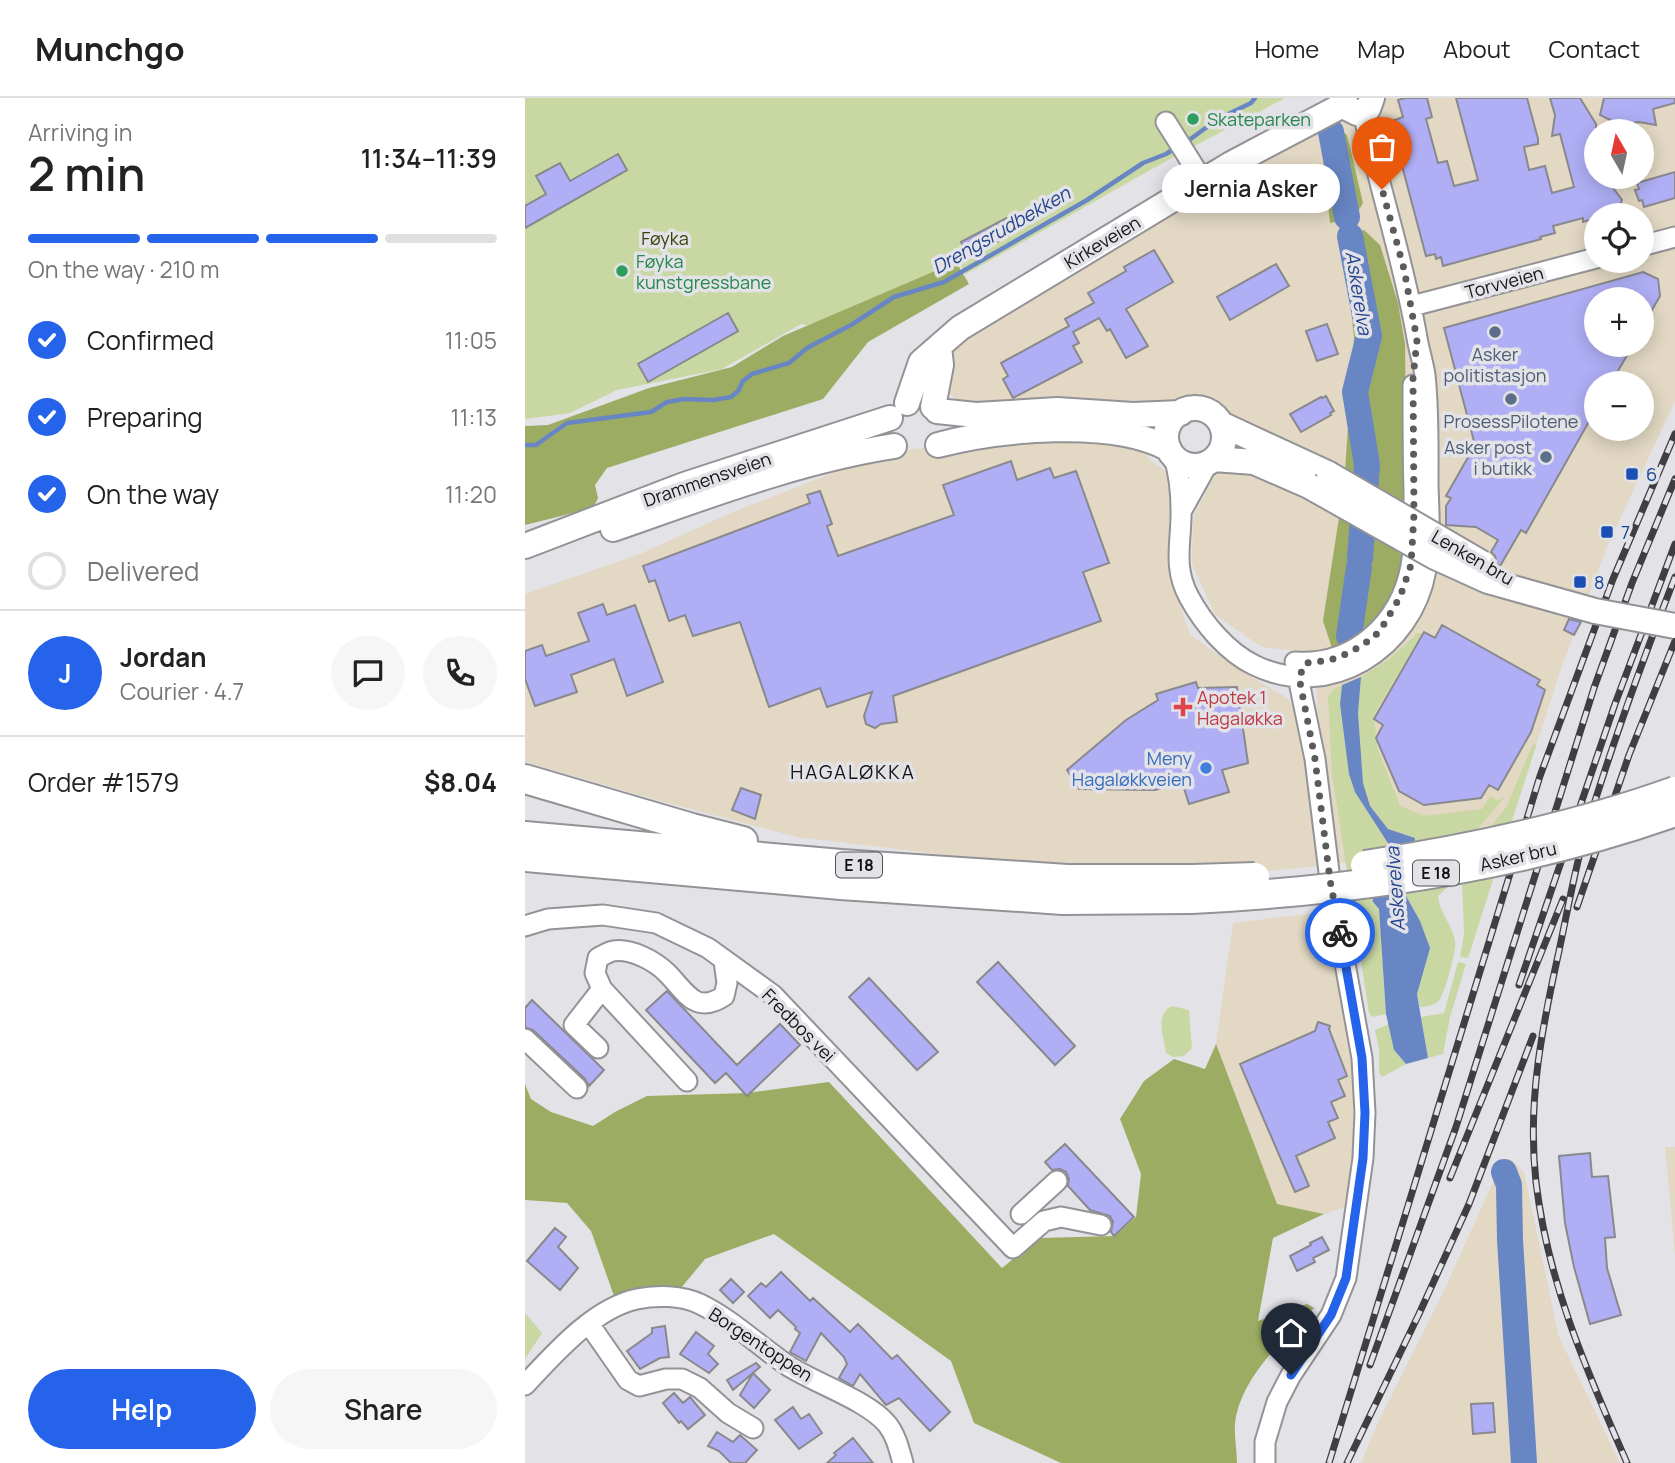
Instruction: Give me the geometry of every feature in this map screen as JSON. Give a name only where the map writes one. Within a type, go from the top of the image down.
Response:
[{"type":"highway","name":"E 18","points":[[525,779],[692,828],[841,864]]},
{"type":"highway","name":"Asker bru","points":[[1192,889],[1254,877],[1338,869],[1409,858],[1523,835],[1675,791]]},
{"type":"highway","name":"Asker bru","points":[[1192,889],[1253,896],[1340,888],[1424,876],[1581,841],[1675,812]]},
{"type":"highway","name":"E 18","points":[[525,836],[841,864],[1192,889]]},
{"type":"highway","name":"E 18","points":[[525,858],[1049,900],[1192,889]]},
{"type":"main road","name":"Kirkeveien","points":[[899,410],[921,362],[960,328],[1267,144],[1356,103]]},
{"type":"main road","points":[[939,347],[941,365],[935,409],[943,428],[939,445]]},
{"type":"main road","points":[[1181,413],[1133,415],[1057,410],[976,415],[935,409],[922,402],[899,410],[888,433],[894,446],[904,454],[917,457],[930,453],[939,445],[984,435],[1063,430],[1125,434],[1155,441],[1181,462],[1191,465],[1211,461],[1254,462],[1319,480]]},
{"type":"main road","points":[[1172,453],[1167,433],[1170,423],[1189,409],[1206,410],[1221,424],[1319,480]]},
{"type":"main road","name":"Drammensveien","points":[[525,546],[695,481],[899,410]]},
{"type":"main road","points":[[1211,461],[1219,453],[1224,439],[1221,424]]},
{"type":"main road","name":"Drammensveien","points":[[525,561],[781,473],[849,453],[894,446]]},
{"type":"main road","name":"Lenken bru","points":[[1319,480],[1545,596],[1595,611],[1675,626]]},
{"type":"street","points":[[1172,453],[1178,474],[1181,511],[1178,549],[1182,581],[1196,609],[1234,652],[1254,665],[1306,672],[1351,652],[1373,638],[1392,612],[1408,579],[1411,565],[1413,378],[1417,340],[1412,306],[1356,103]]},
{"type":"street","points":[[1170,128],[1203,181]]},
{"type":"street","name":"Torvveien","points":[[1412,306],[1584,261]]},
{"type":"street","points":[[1181,511],[1211,461]]},
{"type":"street","points":[[1265,1463],[1265,1442],[1277,1402],[1291,1375],[1331,1315],[1346,1278],[1363,1158],[1365,1113],[1362,1058],[1330,880],[1306,672]]},
{"type":"street","name":"Fredbos vei","points":[[525,926],[548,919],[603,915],[656,923],[708,948],[773,995],[1013,1248],[1044,1220],[1061,1217],[1101,1225]]},
{"type":"street","points":[[687,1081],[602,989],[595,973],[598,958],[613,951],[630,952],[648,959],[666,972],[684,993],[698,1003],[712,1004],[724,996],[727,983],[724,961]]},
{"type":"street","points":[[598,1048],[568,1020],[602,989]]},
{"type":"street","points":[[525,1039],[577,1088]]},
{"type":"street","points":[[1021,1214],[1057,1181]]},
{"type":"street","name":"Borgentoppen","points":[[525,1385],[589,1324],[611,1307],[638,1298],[668,1296],[698,1303],[789,1366],[869,1410],[886,1423],[897,1442],[903,1463]]},
{"type":"street","points":[[589,1324],[628,1380],[639,1386],[666,1379],[682,1379],[701,1388],[727,1413],[753,1429]]},
{"type":"shaded area","points":[[1339,98],[1675,98],[1675,401],[1607,547],[1562,666],[1509,828],[1432,847],[1331,865],[1318,745],[1316,653],[1262,647],[1215,615],[1192,564],[1193,517],[1222,460],[1228,421],[1208,406],[1182,402],[963,407],[944,387],[938,361],[969,324]]},
{"type":"shaded area","points":[[1056,430],[1141,443],[1148,458],[1167,472],[1171,509],[1167,564],[1190,635],[1289,699],[1316,745],[1327,865],[1231,875],[1063,869],[797,837],[525,762],[525,594],[640,554],[733,512],[884,453]]},
{"type":"shaded area","points":[[1332,911],[1357,1061],[1360,1127],[1351,1205],[1324,1214],[1277,1204],[1216,1044],[1233,923]]},
{"type":"shaded area","points":[[1665,1147],[1675,1147],[1675,1255]]},
{"type":"shaded area","points":[[1506,1159],[1512,1160],[1524,1173],[1559,1337],[1620,1463],[1361,1463],[1502,1162]]},
{"type":"green space","name":"Føyka","points":[[525,98],[1285,98],[1168,160],[966,274],[957,260],[821,327],[801,324],[722,369],[617,390],[570,413],[525,419]]},
{"type":"green space","points":[[1340,130],[1347,135],[1363,203],[1354,218],[1330,223],[1321,137]]},
{"type":"green space","points":[[1364,230],[1380,245],[1398,303],[1405,344],[1407,505],[1345,471],[1354,338],[1349,291],[1337,236]]},
{"type":"green space","points":[[956,262],[969,284],[868,342],[823,399],[607,468],[595,485],[598,498],[593,508],[525,525],[525,426],[548,425],[649,388],[732,367],[783,336]]},
{"type":"green space","points":[[1340,511],[1404,547],[1398,580],[1387,606],[1362,630],[1332,648],[1323,621]]},
{"type":"green space","points":[[1418,633],[1422,633],[1374,715],[1377,747],[1400,806],[1424,816],[1482,809],[1490,796],[1499,801],[1504,798],[1476,831],[1460,844],[1451,884],[1438,896],[1455,941],[1454,953],[1440,999],[1434,1004],[1420,1007],[1417,994],[1420,921],[1405,894],[1415,838],[1388,829],[1370,806],[1363,783],[1358,713],[1361,677],[1388,660]]},
{"type":"green space","points":[[1342,685],[1340,704],[1349,774],[1355,792],[1389,846],[1373,902],[1379,909],[1386,1014],[1372,1017],[1369,1013],[1332,774],[1328,697],[1334,689]]},
{"type":"green space","points":[[1537,743],[1468,958],[1460,957],[1464,934],[1462,883],[1489,829],[1507,806],[1532,746]]},
{"type":"green space","points":[[1458,962],[1466,964],[1450,1017],[1443,1054],[1428,1058],[1421,1017],[1444,1013]]},
{"type":"green space","points":[[1172,1006],[1189,1010],[1192,1048],[1184,1056],[1173,1057],[1166,1053],[1162,1020],[1163,1014]]},
{"type":"green space","points":[[1389,1024],[1394,1050],[1406,1064],[1382,1077],[1379,1072],[1379,1049],[1375,1030]]},
{"type":"green space","points":[[1216,1044],[1277,1204],[1324,1214],[1273,1238],[1258,1321],[1307,1304],[1314,1308],[1265,1361],[1245,1391],[1235,1424],[1237,1463],[1061,1463],[974,1423],[951,1361],[774,1234],[705,1259],[681,1288],[614,1296],[591,1231],[567,1203],[525,1200],[525,1084],[531,1099],[551,1112],[593,1126],[647,1096],[747,1093],[829,1082],[1002,1268],[1039,1238],[1115,1236],[1136,1217],[1141,1174],[1120,1119],[1144,1081],[1174,1059],[1205,1069]]},
{"type":"green space","points":[[525,1313],[542,1333],[525,1359]]},
{"type":"water","points":[[1361,677],[1358,713],[1363,783],[1370,806],[1388,829],[1415,838],[1405,894],[1420,921],[1430,948],[1417,994],[1428,1058],[1406,1064],[1394,1050],[1386,1014],[1379,909],[1373,902],[1369,852],[1386,850],[1389,845],[1355,792],[1349,774],[1340,704],[1342,685]]},
{"type":"building","points":[[1427,98],[1432,117],[1426,119],[1438,163],[1447,161],[1454,186],[1478,180],[1456,98],[1527,98],[1538,139],[1538,144],[1524,147],[1529,170],[1545,166],[1552,193],[1574,187],[1560,134],[1552,136],[1555,115],[1550,98],[1580,98],[1593,119],[1584,119],[1584,189],[1614,189],[1622,200],[1621,203],[1584,203],[1584,222],[1583,218],[1553,226],[1555,233],[1540,237],[1541,239],[1443,266],[1441,257],[1436,259],[1435,254],[1426,256],[1392,128],[1392,121],[1403,117],[1398,100]]},
{"type":"building","points":[[1604,98],[1675,98],[1675,103],[1653,109],[1656,125],[1654,119],[1608,119],[1600,115]]},
{"type":"building","points":[[618,154],[627,170],[525,228],[525,206],[546,194],[536,176],[560,163],[570,181]]},
{"type":"building","points":[[1675,172],[1675,198],[1654,204],[1639,201],[1635,190],[1654,189],[1654,178]]},
{"type":"building","points":[[1016,213],[1024,227],[969,257],[961,242]]},
{"type":"building","points":[[1154,250],[1173,282],[1126,309],[1148,346],[1126,358],[1110,329],[1107,331],[1099,318],[1073,332],[1079,343],[1073,346],[1082,362],[1013,398],[1003,379],[1008,376],[1001,363],[1069,326],[1065,319],[1094,303],[1088,293],[1126,271],[1124,267]]},
{"type":"building","points":[[1276,264],[1289,286],[1230,320],[1217,297]]},
{"type":"building","points":[[1645,273],[1658,279],[1660,296],[1654,306],[1654,287],[1590,287]]},
{"type":"building","points":[[1584,289],[1584,357],[1626,357],[1618,371],[1584,371],[1584,430],[1526,533],[1521,530],[1500,566],[1491,552],[1498,540],[1476,527],[1446,525],[1446,506],[1451,498],[1446,496],[1475,445],[1444,328]]},
{"type":"building","points":[[728,313],[738,331],[648,382],[638,364]]},
{"type":"building","points":[[1327,324],[1338,354],[1317,361],[1306,331]]},
{"type":"building","points":[[1326,396],[1334,411],[1301,432],[1290,414]]},
{"type":"building","points":[[1011,461],[1017,480],[1050,468],[1054,478],[1076,471],[1109,563],[1083,572],[1101,621],[893,696],[897,722],[881,724],[875,728],[866,724],[864,716],[872,692],[827,707],[820,688],[769,707],[740,622],[693,636],[685,615],[669,621],[655,580],[649,582],[643,566],[810,503],[807,495],[820,491],[832,524],[827,526],[838,556],[954,515],[943,485]]},
{"type":"building","points":[[603,604],[607,615],[635,605],[663,682],[627,696],[614,659],[571,675],[577,692],[535,706],[525,679],[525,651],[542,645],[546,656],[589,641],[578,613]]},
{"type":"building","points":[[1569,619],[1581,622],[1574,635],[1564,630]]},
{"type":"building","points":[[1442,625],[1540,680],[1537,685],[1545,690],[1531,732],[1498,790],[1489,785],[1481,798],[1424,805],[1399,791],[1376,738],[1383,725],[1374,719],[1424,632],[1435,638]]},
{"type":"building","points":[[1196,682],[1198,688],[1237,687],[1248,763],[1222,770],[1229,792],[1189,804],[1182,782],[1155,790],[1079,789],[1067,770],[1126,720],[1158,700],[1156,694]]},
{"type":"building","points":[[741,788],[761,795],[755,819],[732,810]]},
{"type":"building","points":[[998,962],[1075,1046],[1055,1065],[977,982]]},
{"type":"building","points":[[869,978],[938,1052],[917,1070],[849,997]]},
{"type":"building","points":[[667,991],[737,1065],[780,1024],[800,1045],[747,1096],[726,1073],[715,1083],[646,1010]]},
{"type":"building","points":[[532,1000],[604,1070],[589,1086],[585,1079],[533,1030],[525,1027],[525,1008]]},
{"type":"building","points":[[1318,1022],[1330,1026],[1347,1076],[1338,1080],[1345,1096],[1331,1102],[1338,1118],[1328,1122],[1335,1138],[1296,1156],[1309,1186],[1295,1192],[1240,1064],[1315,1031]]},
{"type":"building","points":[[1065,1144],[1134,1217],[1114,1236],[1111,1232],[1113,1222],[1110,1216],[1090,1210],[1068,1186],[1066,1172],[1060,1169],[1052,1170],[1045,1162]]},
{"type":"building","points":[[1590,1153],[1592,1177],[1608,1176],[1615,1237],[1605,1238],[1607,1268],[1621,1315],[1590,1324],[1565,1223],[1559,1156]]},
{"type":"building","points":[[555,1228],[566,1237],[558,1247],[578,1268],[560,1290],[527,1261]]},
{"type":"building","points":[[1322,1237],[1329,1250],[1313,1258],[1315,1262],[1297,1271],[1290,1256]]},
{"type":"building","points":[[781,1272],[810,1301],[813,1298],[850,1332],[858,1324],[892,1359],[897,1355],[950,1412],[930,1431],[899,1398],[886,1405],[860,1374],[853,1386],[839,1378],[847,1364],[844,1357],[821,1333],[806,1361],[790,1352],[800,1333],[796,1327],[778,1310],[770,1318],[748,1296],[761,1283],[766,1287]]},
{"type":"building","points":[[731,1279],[744,1292],[733,1303],[720,1290]]},
{"type":"building","points":[[665,1326],[669,1357],[660,1358],[640,1369],[627,1351],[652,1333],[652,1328]]},
{"type":"building","points":[[696,1332],[714,1346],[708,1354],[718,1364],[709,1373],[680,1354]]},
{"type":"building","points":[[756,1363],[760,1367],[733,1390],[727,1380]]},
{"type":"building","points":[[753,1373],[770,1390],[754,1408],[740,1395]]},
{"type":"building","points":[[674,1393],[683,1403],[690,1397],[705,1415],[688,1429],[681,1421],[679,1423],[663,1403]]},
{"type":"building","points":[[1493,1403],[1495,1432],[1473,1434],[1471,1404]]},
{"type":"building","points":[[793,1407],[801,1419],[809,1414],[822,1433],[799,1449],[775,1420]]},
{"type":"building","points":[[717,1432],[733,1442],[740,1435],[757,1450],[745,1463],[731,1463],[719,1451],[708,1446]]},
{"type":"building","points":[[853,1438],[873,1463],[827,1463],[836,1455],[834,1453]]},
{"type":"waterway","name":"Drengsrudbekken","points":[[1185,143],[1218,119],[1251,103],[1255,98]]},
{"type":"waterway","name":"Askerelva","points":[[1331,132],[1347,217]]},
{"type":"waterway","name":"Drengsrudbekken","points":[[525,445],[536,445],[567,423],[651,412],[667,402],[684,399],[713,400],[731,397],[752,374],[789,363],[807,348],[851,325],[894,297],[944,282],[1087,200],[1143,163],[1177,147]]},
{"type":"waterway","name":"Askerelva","points":[[1350,236],[1369,336],[1355,392],[1367,465],[1360,558]]},
{"type":"waterway","name":"Askerelva","points":[[1349,636],[1359,567]]},
{"type":"waterway","name":"Askerelva","points":[[1504,1172],[1509,1185],[1524,1463]]},
{"type":"railway","points":[[1329,1463],[1540,776],[1613,579],[1675,434]]},
{"type":"railway","points":[[1370,1365],[1456,1127],[1594,688],[1632,583],[1675,479]]},
{"type":"railway","points":[[1519,985],[1615,704],[1675,544]]},
{"type":"railway","points":[[1627,1463],[1584,1361],[1550,1256],[1536,1182],[1533,1123],[1547,1008],[1584,837],[1627,706],[1675,577]]},
{"type":"railway","points":[[1577,907],[1629,755],[1675,641]]},
{"type":"railway","points":[[1450,1178],[1563,899]]},
{"type":"railway","points":[[1347,1463],[1469,1204],[1533,1036]]},
{"type":"way so far","points":[[1340,933],[1330,880],[1315,759],[1299,677],[1306,663],[1330,660],[1351,652],[1373,638],[1400,597],[1411,565],[1414,514],[1413,378],[1417,340],[1404,269],[1382,189]]},
{"type":"place","name":"Skateparken","points":[[1193,119]]},
{"type":"place","name":"Jernia Asker","points":[[1382,189]]},
{"type":"place","name":"Føyka kunstgressbane","points":[[622,271]]},
{"type":"place","name":"Asker politistasjon","points":[[1495,332]]},
{"type":"place","name":"ProsessPilotene","points":[[1511,399]]},
{"type":"place","name":"Asker post i butikk","points":[[1546,457]]},
{"type":"place","name":"6","points":[[1632,474]]},
{"type":"place","name":"7","points":[[1607,532]]},
{"type":"place","name":"8","points":[[1580,582]]},
{"type":"place","name":"Apotek 1 Hagaløkka","points":[[1183,707]]},
{"type":"place","name":"Meny Hagaløkkveien","points":[[1206,768]]},
{"type":"district","name":"HAGALØKKA","points":[[853,772]]},
{"type":"route","points":[[1291,1375],[1331,1315],[1346,1278],[1363,1158],[1365,1113],[1362,1058],[1340,933]]}]
